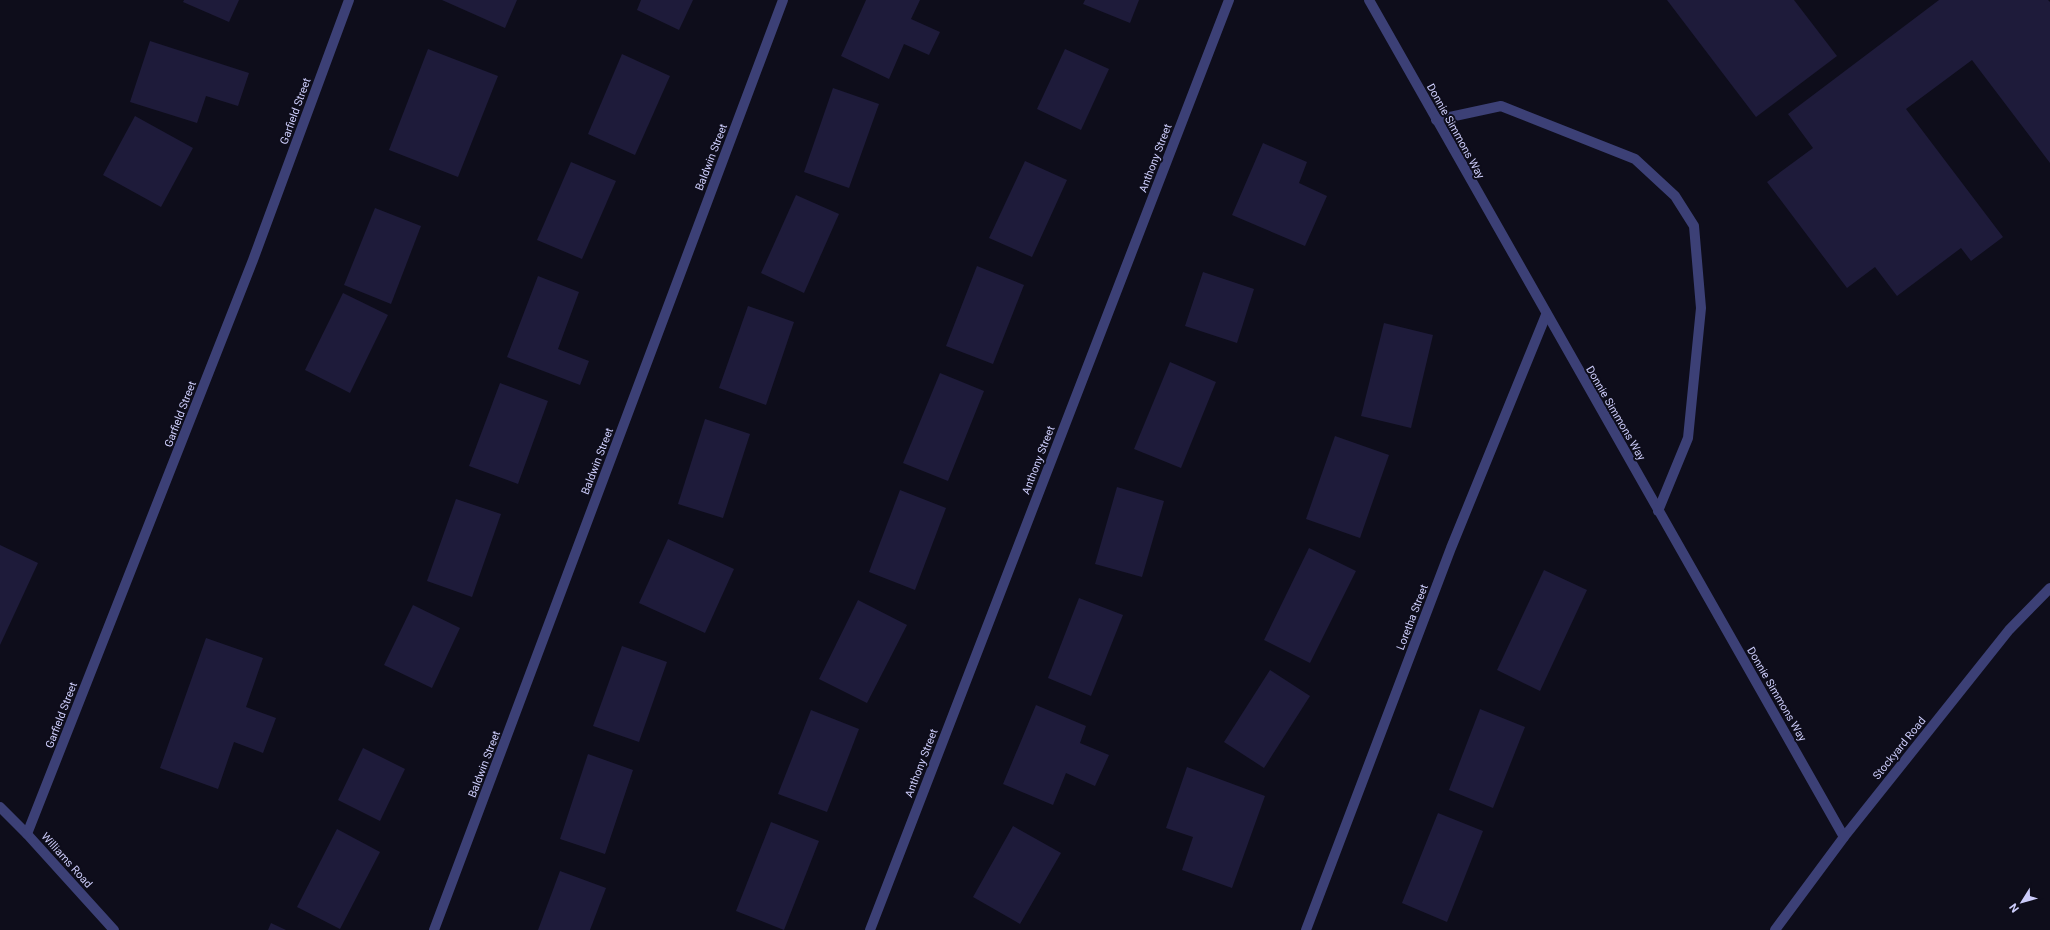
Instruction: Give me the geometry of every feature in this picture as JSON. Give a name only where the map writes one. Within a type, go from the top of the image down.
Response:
[{"type":"street","name":"Garfield Street","points":[[27,834],[253,260],[349,0]]},
{"type":"street","name":"Baldwin Street","points":[[434,930],[783,0]]},
{"type":"street","name":"Anthony Street","points":[[870,930],[1229,0]]},
{"type":"street","name":"Donnie Simmons Way","points":[[1369,0],[1546,315],[1844,837]]},
{"type":"street","points":[[1436,120],[1501,106],[1635,158],[1675,196],[1694,226],[1701,308],[1688,438],[1658,512]]},
{"type":"street","name":"Loretha Street","points":[[1306,930],[1450,548],[1546,315]]},
{"type":"street","name":"Stockyard Road","points":[[1775,930],[1844,837],[2009,630],[2050,588]]},
{"type":"street","name":"Williams Road","points":[[0,807],[27,834],[114,930]]},
{"type":"building","points":[[184,0],[239,0],[229,22],[183,2]]},
{"type":"building","points":[[442,0],[517,0],[505,28]]},
{"type":"building","points":[[641,0],[693,0],[679,30],[637,10]]},
{"type":"building","points":[[866,0],[920,0],[911,19],[940,32],[929,55],[904,44],[889,79],[841,56]]},
{"type":"building","points":[[1085,0],[1139,0],[1130,23],[1083,4]]},
{"type":"building","points":[[1667,0],[1794,0],[1837,56],[1756,117]]},
{"type":"building","points":[[1939,0],[2048,0],[2050,2],[2050,163],[1972,60],[1906,109],[2003,237],[1971,261],[1961,248],[1897,296],[1875,267],[1847,288],[1767,182],[1813,148],[1788,114]]},
{"type":"building","points":[[150,41],[249,73],[238,106],[206,96],[197,123],[130,102]]},
{"type":"building","points":[[428,49],[498,76],[458,177],[389,150]]},
{"type":"building","points":[[1065,49],[1109,69],[1081,130],[1037,109]]},
{"type":"building","points":[[622,54],[670,76],[635,155],[588,134]]},
{"type":"building","points":[[833,88],[879,104],[849,188],[804,172]]},
{"type":"building","points":[[135,116],[193,148],[161,207],[103,175]]},
{"type":"building","points":[[1263,143],[1307,162],[1299,183],[1327,196],[1305,246],[1232,215]]},
{"type":"building","points":[[1025,161],[1067,180],[1032,257],[989,238]]},
{"type":"building","points":[[571,162],[616,181],[582,259],[537,240]]},
{"type":"building","points":[[796,195],[839,214],[804,293],[761,273]]},
{"type":"building","points":[[375,208],[421,226],[391,304],[344,285]]},
{"type":"building","points":[[977,266],[1024,285],[993,364],[946,346]]},
{"type":"building","points":[[1203,272],[1254,289],[1237,343],[1185,326]]},
{"type":"building","points":[[538,276],[579,292],[558,349],[589,361],[580,385],[507,357]]},
{"type":"building","points":[[343,293],[388,315],[350,393],[305,370]]},
{"type":"building","points":[[748,306],[794,322],[766,405],[719,388]]},
{"type":"building","points":[[1384,323],[1433,335],[1411,428],[1361,416]]},
{"type":"building","points":[[1170,362],[1216,382],[1181,468],[1134,449]]},
{"type":"building","points":[[940,373],[984,391],[948,481],[903,463]]},
{"type":"building","points":[[500,383],[548,401],[518,484],[469,466]]},
{"type":"building","points":[[705,419],[750,434],[723,518],[678,504]]},
{"type":"building","points":[[1335,436],[1389,455],[1360,538],[1306,519]]},
{"type":"building","points":[[1117,487],[1164,501],[1142,577],[1095,564]]},
{"type":"building","points":[[900,490],[946,508],[915,590],[869,572]]},
{"type":"building","points":[[456,499],[501,514],[472,597],[427,581]]},
{"type":"building","points":[[668,539],[734,569],[705,633],[639,603]]},
{"type":"building","points":[[0,545],[38,563],[0,645]]},
{"type":"building","points":[[1309,548],[1356,571],[1310,663],[1264,640]]},
{"type":"building","points":[[1544,570],[1587,590],[1540,691],[1497,670]]},
{"type":"building","points":[[1079,598],[1123,615],[1091,696],[1048,678]]},
{"type":"building","points":[[858,600],[907,625],[867,703],[819,679]]},
{"type":"building","points":[[413,605],[460,628],[432,688],[384,665]]},
{"type":"building","points":[[206,638],[263,658],[246,707],[276,718],[263,753],[234,742],[218,789],[160,768]]},
{"type":"building","points":[[622,646],[667,662],[639,742],[593,726]]},
{"type":"building","points":[[1270,670],[1310,696],[1264,768],[1224,742]]},
{"type":"building","points":[[1036,705],[1086,726],[1080,743],[1109,755],[1095,786],[1066,773],[1053,805],[1003,784]]},
{"type":"building","points":[[1480,709],[1525,727],[1493,808],[1449,790]]},
{"type":"building","points":[[811,710],[859,729],[827,812],[778,794]]},
{"type":"building","points":[[363,748],[405,769],[380,821],[338,800]]},
{"type":"building","points":[[588,754],[633,770],[605,854],[560,839]]},
{"type":"building","points":[[1187,767],[1265,796],[1232,888],[1182,870],[1193,837],[1166,828]]},
{"type":"building","points":[[1438,813],[1483,831],[1447,922],[1402,903]]},
{"type":"building","points":[[771,822],[819,841],[784,930],[736,911]]},
{"type":"building","points":[[1013,826],[1061,853],[1020,924],[973,897]]},
{"type":"building","points":[[337,829],[380,852],[340,929],[297,907]]},
{"type":"building","points":[[560,871],[606,888],[590,930],[538,930]]},
{"type":"building","points":[[271,923],[286,930],[268,930]]}]
